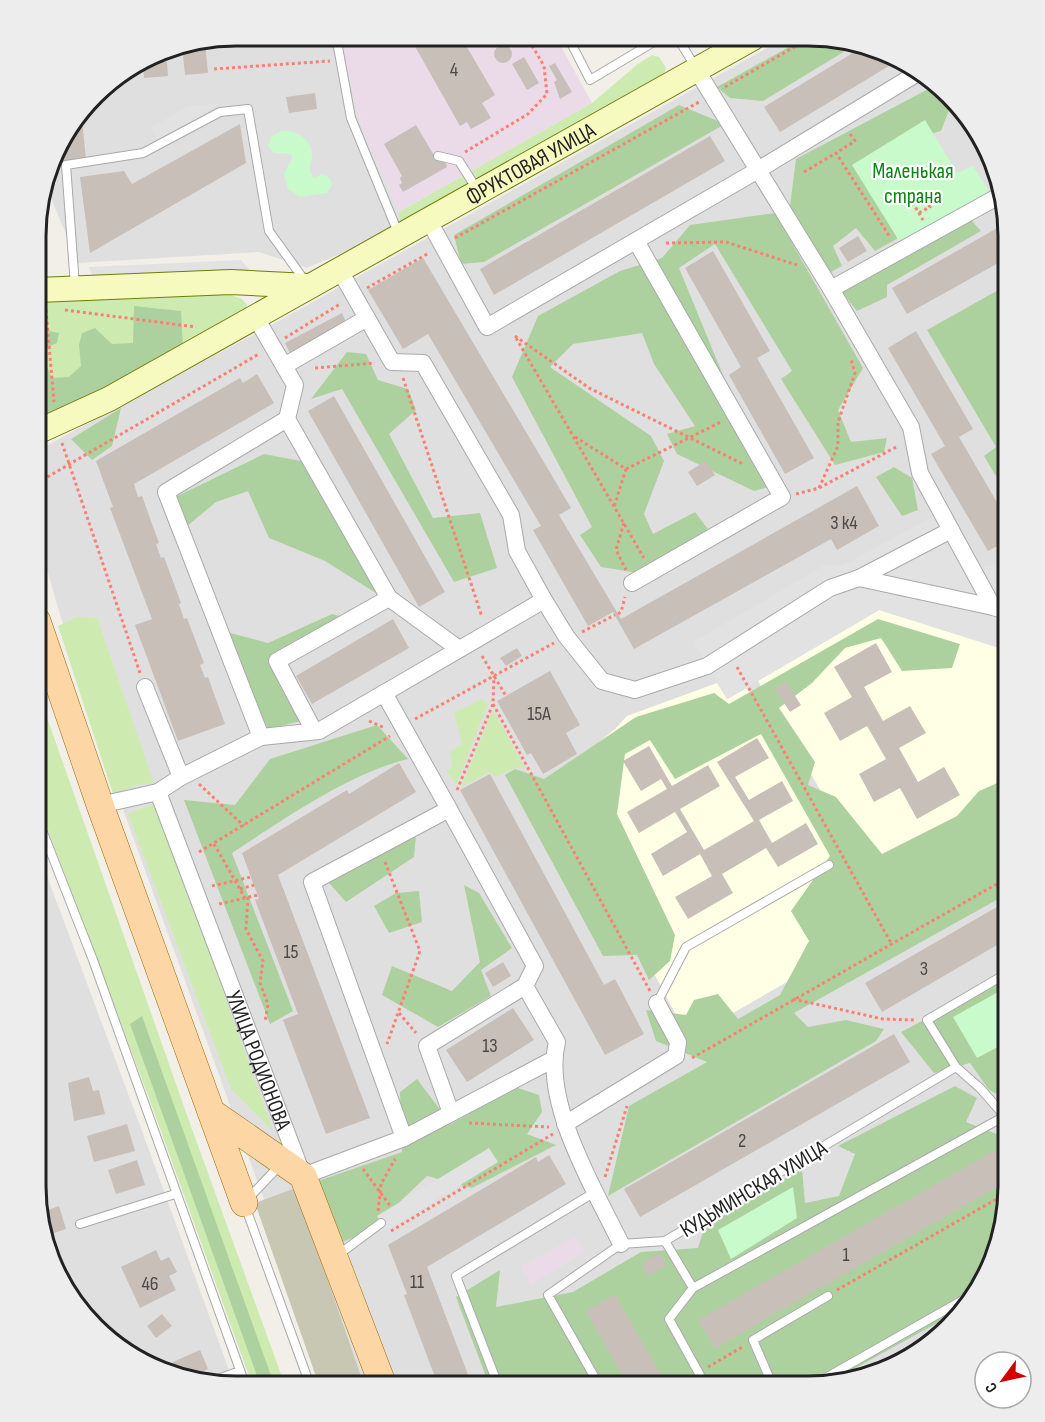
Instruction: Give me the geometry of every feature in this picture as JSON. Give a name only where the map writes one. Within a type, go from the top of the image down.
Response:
[{"type":"main road","points":[[46,647],[100,805],[244,1203]]},
{"type":"main road","points":[[212,1112],[293,1169]]},
{"type":"main road","name":"УЛИЦА РОДИОНОВА","points":[[293,1169],[334,1257],[380,1375]]},
{"type":"street","name":"ФРУКТОВАЯ УЛИЦА","points":[[46,428],[109,399],[736,47]]},
{"type":"street","points":[[696,69],[831,289],[911,427],[920,473],[951,530],[999,606]]},
{"type":"street","points":[[428,219],[487,327],[639,246],[911,77]]},
{"type":"street","points":[[831,289],[995,199]]},
{"type":"street","points":[[632,583],[782,497],[639,246]]},
{"type":"street","points":[[339,269],[395,362],[423,363],[511,515],[517,551],[544,600],[566,636],[602,681],[635,690],[707,666],[830,588],[859,578],[951,530]]},
{"type":"street","points":[[46,290],[245,283],[309,286]]},
{"type":"street","points":[[245,283],[256,302],[255,316],[295,385],[287,419],[389,598],[473,641]]},
{"type":"street","points":[[285,368],[367,318]]},
{"type":"street","points":[[261,737],[166,492],[287,419]]},
{"type":"street","points":[[859,578],[999,609]]},
{"type":"street","points":[[314,731],[277,661],[389,598]]},
{"type":"street","points":[[100,805],[158,792],[186,782],[261,737],[314,731],[544,600]]},
{"type":"street","points":[[145,687],[186,782]]},
{"type":"street","points":[[384,693],[535,966],[525,986],[427,1046],[454,1118]]},
{"type":"street","name":"УЛИЦА РОДИОНОВА","points":[[158,792],[293,1169]]},
{"type":"street","points":[[404,1138],[312,882],[448,809]]},
{"type":"street","points":[[525,986],[557,1042],[552,1060],[565,1124],[621,1244]]},
{"type":"street","points":[[565,1124],[676,1056],[678,1042],[657,1002]]},
{"type":"street","points":[[293,1169],[404,1138],[454,1118],[552,1060]]},
{"type":"lane","points":[[338,47],[351,118],[399,235]]},
{"type":"lane","points":[[573,47],[590,80],[645,47]]},
{"type":"lane","points":[[683,47],[696,69]]},
{"type":"lane","points":[[75,288],[66,165],[143,153],[220,112],[248,109],[268,231],[309,286]]},
{"type":"lane","points":[[438,156],[459,161],[478,191]]},
{"type":"lane","points":[[46,840],[93,960],[242,1375]]},
{"type":"lane","points":[[657,1002],[686,946],[829,865]]},
{"type":"lane","points":[[998,978],[927,1020],[956,1067],[998,1108]]},
{"type":"lane","name":"КУДЬМИНСКАЯ УЛИЦА","points":[[621,1244],[665,1241],[956,1067]]},
{"type":"lane","points":[[700,1375],[669,1319],[693,1288],[998,1123]]},
{"type":"lane","points":[[293,1169],[244,1203],[306,1375]]},
{"type":"lane","points":[[80,1224],[175,1194]]},
{"type":"lane","points":[[494,1375],[456,1276],[597,1195]]},
{"type":"lane","points":[[334,1257],[378,1221]]},
{"type":"lane","points":[[665,1241],[693,1288]]},
{"type":"lane","points":[[593,1375],[548,1295],[621,1244]]},
{"type":"lane","points":[[768,1375],[753,1340],[828,1296]]},
{"type":"lane","points":[[833,1373],[957,1304]]},
{"type":"lane","points":[[230,1375],[240,1371]]},
{"type":"path","points":[[459,161],[463,153],[528,114],[547,94],[544,66],[533,47]]},
{"type":"path","points":[[443,245],[794,47]]},
{"type":"path","points":[[214,69],[340,60]]},
{"type":"path","points":[[804,172],[855,141],[841,119]]},
{"type":"path","points":[[836,153],[899,252]]},
{"type":"path","points":[[919,213],[930,207],[924,197],[913,203],[919,213],[932,234]]},
{"type":"path","points":[[639,246],[726,242],[802,266]]},
{"type":"path","points":[[145,687],[68,464],[46,428],[46,308],[228,332]]},
{"type":"path","points":[[652,572],[515,336],[589,388],[770,477]]},
{"type":"path","points":[[46,477],[273,346]]},
{"type":"path","points":[[819,488],[838,446],[838,422],[855,373],[849,352]]},
{"type":"path","points":[[285,368],[395,362],[473,641],[506,696]]},
{"type":"path","points":[[614,507],[626,469],[735,415]]},
{"type":"path","points":[[573,436],[626,469]]},
{"type":"path","points":[[782,497],[819,488],[913,438]]},
{"type":"path","points":[[624,523],[616,550],[632,583]]},
{"type":"path","points":[[199,852],[385,741],[402,726],[566,636],[587,631],[615,615]]},
{"type":"path","points":[[729,652],[891,943]]},
{"type":"path","points":[[448,809],[493,704],[494,676]]},
{"type":"path","points":[[493,704],[657,1002]]},
{"type":"path","points":[[186,782],[198,783],[244,826]]},
{"type":"path","points":[[214,844],[240,890],[247,898],[246,929],[263,961],[260,983],[268,1004],[265,1022]]},
{"type":"path","points":[[379,847],[420,951],[379,1069]]},
{"type":"path","points":[[212,886],[251,877]]},
{"type":"path","points":[[685,1062],[998,883]]},
{"type":"path","points":[[240,890],[254,885]]},
{"type":"path","points":[[219,904],[258,895]]},
{"type":"path","points":[[792,999],[883,1019],[927,1020]]},
{"type":"path","points":[[399,1012],[427,1046]]},
{"type":"path","points":[[597,1195],[630,1095]]},
{"type":"path","points":[[383,1236],[554,1133],[549,1127],[454,1118]]},
{"type":"path","points":[[378,1221],[380,1193],[396,1155],[387,1159]]},
{"type":"path","points":[[353,1171],[367,1166]]},
{"type":"path","points":[[362,1168],[391,1207]]},
{"type":"path","points":[[828,1296],[998,1198]]},
{"type":"path","points":[[699,1372],[753,1340]]},
{"type":"shaded area","points":[[343,47],[365,136],[399,212],[400,228],[307,268],[259,252],[78,263],[51,197],[61,164],[72,142],[94,111],[111,94],[142,72],[164,61],[212,48]]},
{"type":"shaded area","points":[[343,47],[561,47],[592,103],[399,212],[365,136]]},
{"type":"shaded area","points":[[769,47],[845,50],[892,66],[934,94],[951,111],[979,153],[995,200],[999,237],[999,648],[879,610],[998,816],[998,1077],[989,1082],[998,1093],[998,1198],[995,1222],[979,1269],[951,1311],[934,1328],[892,1356],[845,1372],[821,1375],[327,1375],[90,718],[46,566],[46,446],[277,322]],"holes":[[[727,699],[688,1038],[662,989],[616,728],[627,716]]]},
{"type":"shaded area","points":[[220,104],[157,140],[150,128],[189,106]]},
{"type":"shaded area","points":[[241,260],[254,275],[94,281],[89,267]]},
{"type":"shaded area","points":[[941,512],[974,569],[999,564],[999,648],[879,610],[727,699],[693,642],[823,566],[844,565]]},
{"type":"shaded area","points":[[879,610],[999,648],[998,841],[888,909],[758,681]]},
{"type":"shaded area","points":[[717,683],[727,699],[747,688],[880,929],[689,1038],[551,783],[627,716]]},
{"type":"shaded area","points":[[46,873],[231,1375],[212,1374],[164,1361],[121,1336],[102,1320],[86,1301],[66,1269],[57,1246],[50,1222],[46,1185]]},
{"type":"shaded area","points":[[489,1148],[498,1162],[385,1231],[377,1216]]},
{"type":"shaded area","points":[[296,1188],[361,1375],[315,1375],[255,1203]]},
{"type":"shaded area","points":[[575,1237],[584,1252],[531,1285],[521,1267]]},
{"type":"green space","points":[[789,47],[846,50],[763,101],[730,98],[717,87]]},
{"type":"green space","points":[[652,55],[659,57],[666,68],[663,77],[400,228],[399,212],[592,103],[639,63]]},
{"type":"green space","points":[[928,89],[949,109],[941,131],[908,140],[983,191],[875,251],[856,228],[833,246],[842,266],[829,273],[790,206],[796,159]]},
{"type":"green space","points":[[679,105],[725,124],[484,262],[461,264],[454,235]]},
{"type":"green space","name":"Маленькая страна","points":[[925,120],[957,173],[973,166],[990,193],[901,244],[852,165]]},
{"type":"green space","points":[[281,131],[298,134],[310,145],[312,157],[310,172],[314,178],[322,174],[330,178],[332,186],[327,193],[301,197],[288,189],[284,173],[292,159],[291,154],[274,153],[268,146],[271,137]]},
{"type":"green space","points":[[775,213],[863,368],[838,410],[851,442],[887,438],[884,452],[835,465],[781,379],[792,371],[715,244],[679,268],[769,487],[754,491],[677,454],[667,434],[695,426],[654,364],[642,333],[573,344],[550,367],[651,436],[664,461],[644,514],[653,534],[695,512],[717,541],[650,575],[601,567],[580,535],[592,527],[512,377],[538,316],[620,271],[662,258],[690,225]]},
{"type":"green space","points":[[971,220],[981,231],[887,285],[887,297],[857,311],[842,292]]},
{"type":"green space","points":[[999,290],[999,481],[984,456],[996,447],[927,330]]},
{"type":"green space","points":[[228,294],[242,299],[247,305],[246,312],[46,415],[46,302]]},
{"type":"green space","points":[[134,306],[181,311],[183,347],[64,413],[46,418],[46,365],[52,378],[69,377],[81,366],[79,345],[82,333],[95,328],[112,344],[133,343]]},
{"type":"green space","points":[[46,331],[59,333],[57,343],[46,348]]},
{"type":"green space","points":[[347,352],[366,354],[378,380],[408,389],[416,410],[389,434],[433,518],[480,513],[497,568],[454,582],[342,389],[311,399]]},
{"type":"green space","points":[[121,408],[112,446],[92,460],[71,439]]},
{"type":"green space","points":[[264,454],[301,461],[379,595],[325,561],[269,538],[248,491],[216,502],[174,537],[161,504]]},
{"type":"green space","points":[[894,467],[912,478],[918,510],[902,516],[876,477]]},
{"type":"green space","points":[[332,614],[344,617],[277,671],[309,719],[268,729],[226,632],[268,643]]},
{"type":"green space","points":[[77,617],[97,618],[154,783],[138,785],[113,794],[58,626]]},
{"type":"green space","points":[[878,619],[960,644],[952,668],[902,671],[881,638],[845,648],[812,683],[779,708],[815,762],[808,785],[836,797],[882,854],[957,816],[979,791],[998,783],[998,899],[794,1013],[808,1027],[846,1020],[884,1029],[876,1041],[608,1196],[629,1106],[707,1062],[656,1041],[646,1010],[686,1015],[694,1000],[718,994],[738,1019],[780,995],[809,941],[791,911],[830,856],[761,734],[675,779],[650,740],[625,754],[617,814],[675,935],[670,961],[649,980],[637,955],[603,956],[505,775],[515,769],[544,779],[636,717],[714,693],[729,704]]},
{"type":"green space","points":[[482,699],[488,704],[456,785],[447,771],[453,766],[450,752],[462,744],[454,713]]},
{"type":"green space","points":[[493,710],[525,768],[515,768],[496,777],[490,772],[461,787]]},
{"type":"green space","points":[[46,715],[281,1375],[249,1375],[149,1098],[46,825]]},
{"type":"green space","points":[[377,725],[408,759],[362,775],[340,786],[232,853],[293,1011],[270,1024],[184,800],[235,805],[270,759]]},
{"type":"green space","points":[[156,803],[273,1131],[231,1089],[128,814]]},
{"type":"green space","points":[[416,835],[414,857],[346,902],[329,883]]},
{"type":"green space","points":[[464,885],[479,893],[512,948],[481,970],[491,996],[438,1027],[382,995],[392,966],[452,991],[480,962]]},
{"type":"green space","points":[[419,891],[422,922],[389,933],[374,906],[396,893]]},
{"type":"green space","points":[[998,981],[998,1095],[989,1090],[970,1063],[934,1073],[901,1032]]},
{"type":"green space","points":[[998,992],[998,1047],[977,1058],[953,1017]]},
{"type":"green space","points":[[142,1016],[271,1375],[257,1375],[130,1024]]},
{"type":"green space","points":[[417,1079],[451,1124],[515,1087],[539,1095],[542,1112],[527,1134],[556,1145],[472,1188],[427,1176],[367,1233],[339,1243],[315,1182],[402,1152],[400,1092]]},
{"type":"green space","points":[[955,1086],[977,1098],[966,1122],[998,1135],[998,1198],[995,1222],[979,1269],[966,1291],[941,1321],[852,1370],[821,1375],[485,1375],[456,1297],[500,1270],[496,1307],[573,1292],[641,1252],[698,1248],[705,1225],[802,1169],[805,1203],[839,1196],[855,1154],[838,1146]]},
{"type":"green space","points":[[793,1187],[797,1218],[731,1259],[718,1230]]},
{"type":"building","points":[[415,47],[467,47],[495,95],[482,103],[491,118],[471,129],[467,122],[460,126]]},
{"type":"building","points":[[498,47],[508,47],[511,51],[509,60],[503,63],[497,60],[494,54]]},
{"type":"building","points":[[206,49],[208,73],[185,75],[183,55]]},
{"type":"building","points":[[854,53],[890,65],[780,132],[764,107]]},
{"type":"building","points":[[524,57],[539,83],[527,90],[512,64]]},
{"type":"building","points":[[162,62],[167,62],[168,76],[144,78],[144,71]]},
{"type":"building","points":[[555,63],[572,92],[560,99],[554,82],[557,80],[549,66]]},
{"type":"building","points":[[315,93],[317,109],[289,113],[286,97]]},
{"type":"building","points":[[240,124],[246,163],[90,253],[80,177],[124,171],[132,184]]},
{"type":"building","points":[[416,125],[435,157],[445,161],[447,167],[403,192],[399,185],[402,183],[400,178],[402,176],[384,144]]},
{"type":"building","points":[[83,126],[86,160],[62,162]]},
{"type":"building","points":[[710,136],[725,161],[494,295],[480,269]]},
{"type":"building","points":[[998,227],[999,263],[907,314],[892,288]]},
{"type":"building","points":[[858,236],[867,251],[848,262],[839,248]]},
{"type":"building","points":[[713,251],[770,351],[757,358],[814,458],[785,474],[729,375],[741,367],[685,268]]},
{"type":"building","points":[[423,258],[571,508],[559,515],[621,619],[857,486],[879,526],[837,550],[831,539],[634,649],[613,612],[588,626],[533,530],[541,526],[428,334],[403,349],[368,290]]},
{"type":"building","points":[[342,313],[347,324],[290,353],[285,343]]},
{"type":"building","points":[[916,331],[973,429],[959,437],[999,505],[999,545],[988,551],[931,454],[945,446],[888,348]]},
{"type":"building","points":[[257,374],[274,403],[134,484],[138,497],[142,496],[159,543],[156,544],[161,558],[164,557],[181,603],[179,604],[184,619],[187,618],[204,663],[200,665],[205,678],[208,677],[225,724],[178,741],[135,625],[152,619],[110,508],[113,507],[96,461],[240,378],[243,383]]},
{"type":"building","points":[[334,396],[445,592],[419,607],[308,411]]},
{"type":"building","points":[[706,461],[715,475],[697,486],[688,472]]},
{"type":"building","points":[[393,619],[409,648],[312,704],[296,676]]},
{"type":"building","points":[[876,643],[892,672],[864,687],[883,721],[910,706],[926,733],[899,748],[918,782],[944,767],[960,795],[917,819],[900,788],[874,802],[859,774],[886,759],[867,726],[840,741],[824,713],[852,697],[834,667]]},
{"type":"building","points":[[517,648],[522,656],[506,666],[500,658]]},
{"type":"building","points":[[550,671],[580,725],[566,733],[577,754],[543,774],[531,753],[527,755],[497,701]]},
{"type":"building","points":[[786,682],[801,705],[790,712],[775,689]]},
{"type":"building","points":[[757,738],[769,758],[735,777],[749,800],[782,781],[793,801],[759,820],[772,843],[806,823],[818,844],[778,867],[766,848],[722,874],[733,893],[688,919],[675,897],[712,876],[700,854],[663,876],[651,854],[687,832],[675,812],[639,833],[627,812],[667,789],[661,779],[641,791],[623,761],[649,746],[672,786],[708,765],[720,786],[680,809],[704,850],[754,821],[717,762]]},
{"type":"building","points":[[399,763],[416,792],[278,875],[370,1118],[326,1134],[283,1020],[298,1014],[255,900],[259,899],[242,853],[347,790],[349,794]]},
{"type":"building","points":[[490,774],[604,985],[615,979],[644,1034],[605,1055],[460,790]]},
{"type":"building","points":[[998,906],[998,944],[882,1012],[865,983]]},
{"type":"building","points":[[503,962],[511,976],[493,987],[485,973]]},
{"type":"building","points":[[513,1008],[534,1040],[467,1082],[446,1050]]},
{"type":"building","points":[[894,1034],[910,1062],[640,1217],[624,1189]]},
{"type":"building","points":[[89,1077],[93,1091],[99,1090],[105,1114],[74,1121],[68,1083]]},
{"type":"building","points":[[127,1124],[135,1151],[94,1162],[87,1136]]},
{"type":"building","points":[[998,1148],[998,1186],[715,1348],[698,1320]]},
{"type":"building","points":[[549,1155],[566,1184],[427,1267],[468,1375],[434,1375],[388,1245],[536,1157],[538,1162]]},
{"type":"building","points":[[137,1160],[145,1185],[116,1194],[108,1170]]},
{"type":"building","points":[[59,1206],[66,1229],[53,1233],[48,1210]]},
{"type":"building","points":[[156,1250],[161,1261],[169,1257],[177,1272],[169,1276],[176,1290],[140,1308],[121,1267]]},
{"type":"building","points":[[659,1253],[667,1266],[648,1276],[641,1264]]},
{"type":"building","points":[[615,1294],[661,1375],[622,1375],[586,1311]]},
{"type":"building","points":[[162,1314],[172,1326],[156,1338],[147,1326]]},
{"type":"building","points":[[200,1350],[208,1369],[202,1372],[174,1364],[173,1362]]}]
